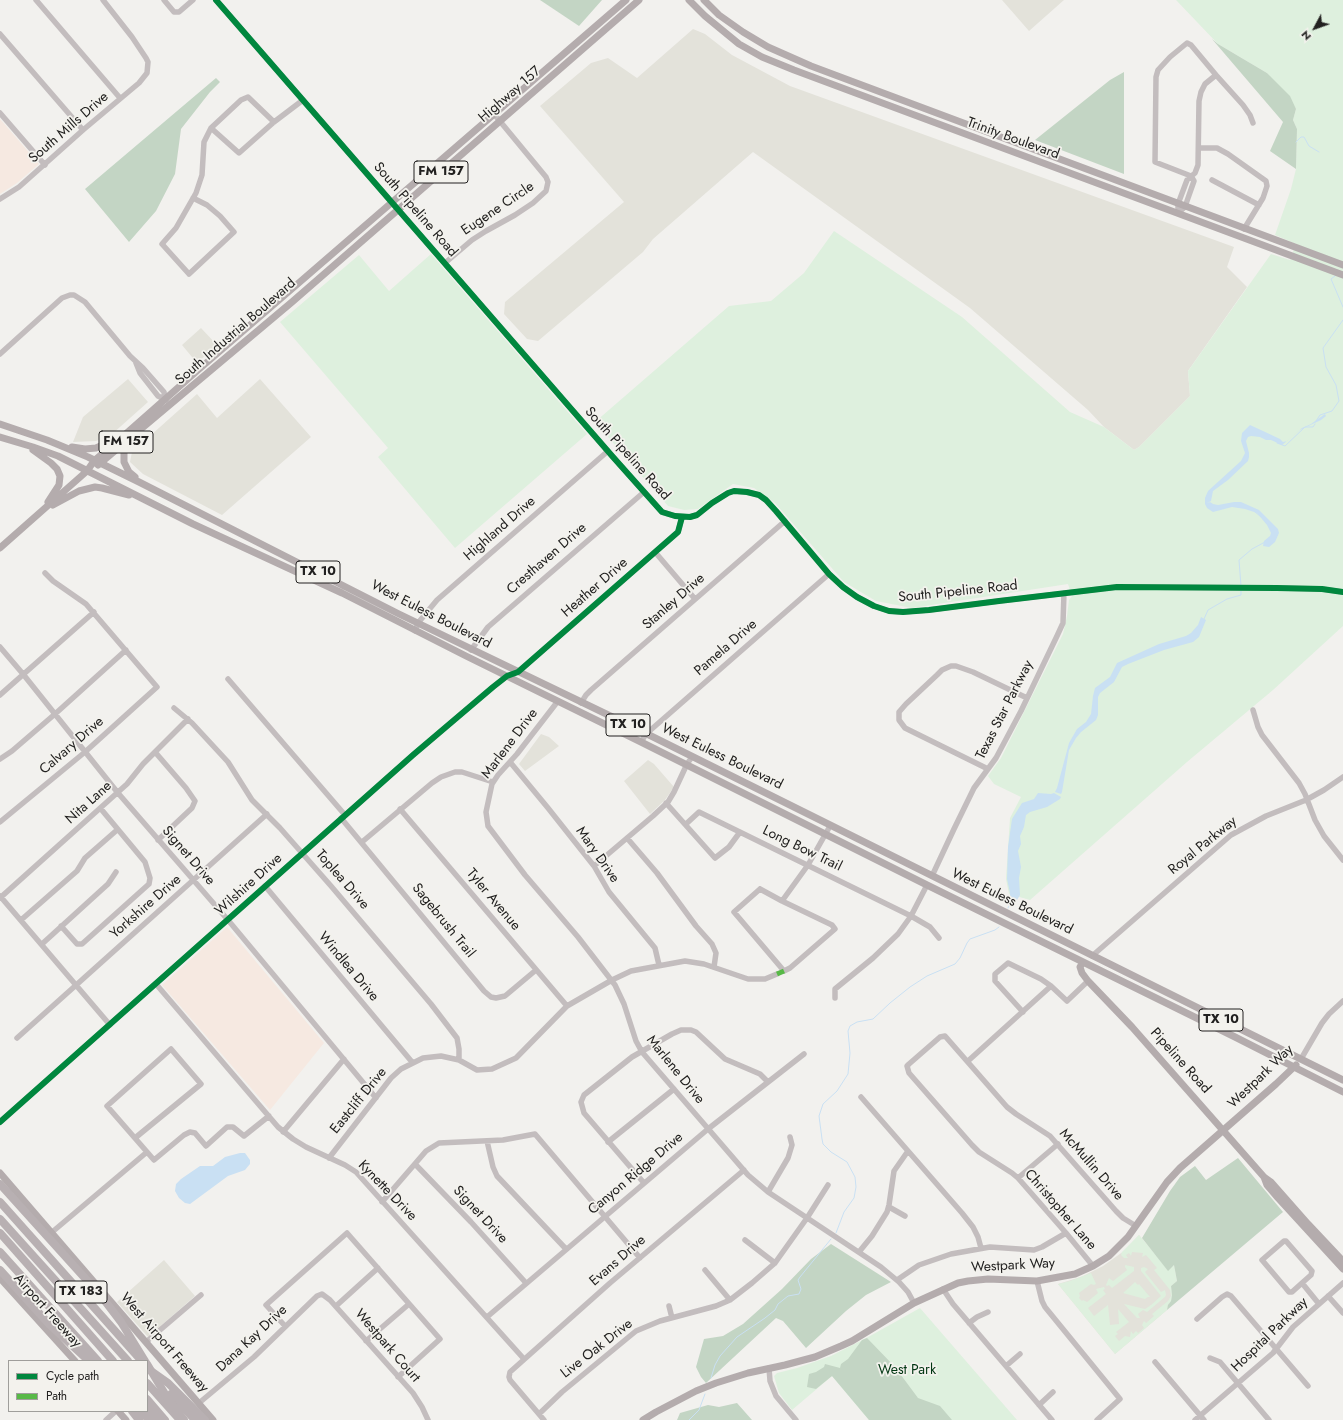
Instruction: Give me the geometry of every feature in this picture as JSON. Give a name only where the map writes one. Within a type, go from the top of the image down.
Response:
[{"type":"highway","points":[[0,1184],[112,1310],[144,1360]]},
{"type":"highway","points":[[0,1198],[20,1223]]},
{"type":"highway","name":"TX 183","points":[[0,1202],[141,1360]]},
{"type":"highway","points":[[0,1219],[127,1360]]},
{"type":"highway","points":[[0,1233],[113,1360]]},
{"type":"highway","points":[[0,1237],[17,1256],[27,1264]]},
{"type":"highway","name":"Airport Freeway","points":[[2,1255],[97,1360]]},
{"type":"highway","points":[[0,1270],[59,1334],[88,1360]]},
{"type":"highway","points":[[148,1367],[168,1399],[184,1420]]},
{"type":"highway","points":[[148,1367],[195,1420]]},
{"type":"highway","points":[[148,1367],[168,1383],[205,1420]]},
{"type":"highway","points":[[148,1384],[180,1420]]},
{"type":"highway","points":[[148,1400],[165,1420]]},
{"type":"highway","points":[[148,1410],[159,1420]]},
{"type":"highway","points":[[133,1412],[139,1420]]},
{"type":"highway","points":[[142,1412],[149,1420]]},
{"type":"main road","name":"Highway 157","points":[[392,202],[626,0]]},
{"type":"main road","name":"Highway 157","points":[[398,209],[639,0]]},
{"type":"main road","name":"Trinity Boulevard","points":[[689,0],[705,16],[739,44],[762,57],[827,83],[1343,275]]},
{"type":"main road","name":"Trinity Boulevard","points":[[704,0],[732,25],[768,47],[831,74],[1343,265]]},
{"type":"main road","points":[[827,83],[831,74]]},
{"type":"main road","points":[[954,130],[957,121]]},
{"type":"main road","points":[[1097,184],[1100,175]]},
{"type":"main road","name":"South Industrial Boulevard","points":[[0,548],[87,471],[101,464],[165,399],[392,202]]},
{"type":"main road","name":"South Industrial Boulevard","points":[[87,471],[94,460],[132,434],[171,404],[398,209]]},
{"type":"main road","points":[[229,343],[235,350]]},
{"type":"main road","name":"West Euless Boulevard","points":[[0,424],[47,440],[94,460],[471,650],[646,734],[1343,1080]]},
{"type":"main road","points":[[47,440],[85,449],[96,448],[132,434]]},
{"type":"main road","points":[[132,434],[125,447],[123,455],[126,467],[139,482]]},
{"type":"main road","name":"West Euless Boulevard","points":[[0,437],[58,456],[144,500],[342,593],[415,631],[826,833],[927,885],[1343,1092]]},
{"type":"main road","points":[[18,442],[47,459],[57,469],[60,476],[59,485],[42,511]]},
{"type":"main road","points":[[48,505],[54,505],[79,491],[95,487],[144,500]]},
{"type":"main road","points":[[180,517],[186,506]]},
{"type":"main road","points":[[230,540],[239,540],[242,535]]},
{"type":"main road","points":[[927,885],[932,876]]},
{"type":"main road","points":[[1046,944],[1051,942],[1082,956],[1092,956]]},
{"type":"main road","points":[[1083,962],[1092,960],[1134,980],[1140,980]]},
{"type":"main road","name":"Pipeline Road","points":[[1083,962],[1080,967],[1082,973],[1088,981],[1137,1033],[1264,1177],[1271,1182],[1343,1269]]},
{"type":"main road","points":[[1188,1014],[1194,1007]]},
{"type":"main road","name":"Westpark Way","points":[[643,1420],[716,1382],[815,1357],[842,1346],[914,1303],[943,1289],[968,1281],[988,1279],[1037,1281],[1075,1274],[1093,1266],[1115,1250],[1136,1226],[1180,1168],[1276,1084],[1301,1059]]},
{"type":"main road","name":"West Airport Freeway","points":[[0,1174],[213,1420]]},
{"type":"main road","name":"Pipeline Road","points":[[1306,1226],[1343,1261]]},
{"type":"main road","name":"Airport Freeway","points":[[0,1278],[74,1360]]},
{"type":"main road","points":[[118,1412],[124,1420]]},
{"type":"street","points":[[36,0],[120,98]]},
{"type":"street","name":"South Mills Drive","points":[[0,199],[16,190],[144,77],[148,69],[148,62],[146,58],[132,37],[103,0]]},
{"type":"street","points":[[164,0],[174,12],[179,12],[193,0]]},
{"type":"street","name":"South Pipeline Road","points":[[216,0],[662,512],[668,515],[682,517],[697,515],[728,493],[742,491],[753,493],[762,497],[785,521],[829,574],[843,587],[857,597],[874,606],[889,611],[903,612],[932,610],[1117,587],[1276,588],[1343,592]]},
{"type":"street","points":[[0,34],[83,130]]},
{"type":"street","points":[[1178,213],[1188,197],[1194,181],[1191,176],[1156,162],[1156,77],[1158,70],[1164,62],[1187,43],[1191,45],[1243,105],[1254,123]]},
{"type":"street","points":[[1182,205],[1186,180],[1195,173],[1198,165],[1199,101],[1205,84],[1216,75]]},
{"type":"street","points":[[193,198],[207,205],[220,216],[234,232],[189,274],[162,244],[176,228],[193,198],[196,193],[202,175],[204,142],[212,128],[241,100],[248,97],[274,122]]},
{"type":"street","points":[[212,128],[239,153],[274,122],[303,100]]},
{"type":"street","points":[[0,113],[45,164]]},
{"type":"street","name":"Eugene Circle","points":[[445,263],[472,240],[515,215],[533,203],[546,191],[548,182],[546,177],[494,114]]},
{"type":"street","points":[[1199,148],[1217,148],[1266,181],[1267,186],[1263,198],[1244,229]]},
{"type":"street","points":[[1212,180],[1259,205]]},
{"type":"street","points":[[1184,186],[1189,187],[1187,194],[1188,197]]},
{"type":"street","points":[[0,354],[62,298],[70,295],[80,298],[85,302],[136,362],[140,373],[158,396],[171,404]]},
{"type":"street","name":"Highland Drive","points":[[415,631],[418,623],[437,600],[608,451]]},
{"type":"street","name":"Cresthaven Drive","points":[[471,650],[488,627],[644,492]]},
{"type":"street","name":"Heather Drive","points":[[518,672],[678,532],[682,517]]},
{"type":"street","name":"Stanley Drive","points":[[581,703],[591,690],[785,521]]},
{"type":"street","points":[[655,552],[695,599]]},
{"type":"street","points":[[0,759],[12,751],[55,714],[126,650],[86,604],[53,581],[45,573]]},
{"type":"street","name":"Pamela Drive","points":[[641,742],[646,734],[829,574]]},
{"type":"street","name":"Texas Star Parkway","points":[[932,876],[974,788],[996,758],[1063,623],[1064,593]]},
{"type":"street","points":[[0,695],[94,612]]},
{"type":"street","name":"Signet Drive","points":[[0,648],[23,674],[118,793],[228,920],[376,1098]]},
{"type":"street","name":"Calvary Drive","points":[[0,822],[85,752],[157,686],[126,650]]},
{"type":"street","points":[[988,769],[906,728],[899,720],[899,712],[936,675],[942,670],[951,666],[956,666],[973,672],[1027,698]]},
{"type":"street","name":"Wilshire Drive","points":[[0,1122],[425,745],[507,676],[518,672]]},
{"type":"street","name":"Sagebrush Trail","points":[[228,679],[343,817],[484,991],[496,998],[505,996],[536,970]]},
{"type":"street","name":"Marlene Drive","points":[[558,701],[493,782],[486,812],[488,826],[612,980],[624,1004],[636,1041],[642,1052],[744,1170],[768,1192],[881,1267],[897,1280],[908,1292],[914,1303]]},
{"type":"street","name":"Toplea Drive","points":[[174,708],[188,719],[228,762],[252,800],[303,853],[426,998],[457,1038],[459,1060]]},
{"type":"street","points":[[1253,710],[1262,735],[1299,783],[1315,820],[1324,836],[1343,860]]},
{"type":"street","name":"Nita Lane","points":[[0,897],[118,793],[133,778],[143,764],[188,719]]},
{"type":"street","points":[[155,752],[186,788],[195,801],[192,808],[158,840]]},
{"type":"street","points":[[594,866],[628,838],[666,803],[674,792],[686,764],[692,757]]},
{"type":"street","name":"Mary Drive","points":[[510,762],[594,866],[609,892],[654,948],[659,965]]},
{"type":"street","points":[[362,842],[432,783],[449,774],[462,772],[469,773],[493,782]]},
{"type":"street","name":"Royal Parkway","points":[[1092,956],[1231,835],[1266,816],[1306,800],[1328,788],[1343,777]]},
{"type":"street","points":[[666,803],[715,858],[729,847],[740,832]]},
{"type":"street","points":[[61,926],[77,944],[82,944],[149,884],[150,878],[145,862],[101,809]]},
{"type":"street","name":"Tyler Avenue","points":[[400,809],[566,1006]]},
{"type":"street","name":"Long Bow Trail","points":[[686,824],[699,812],[911,916],[930,928],[939,938]]},
{"type":"street","name":"Yorkshire Drive","points":[[17,1038],[267,814]]},
{"type":"street","points":[[782,901],[808,865],[830,826]]},
{"type":"street","points":[[21,920],[77,871],[85,858],[117,830]]},
{"type":"street","points":[[628,838],[658,873],[696,926],[712,944],[716,953],[714,967]]},
{"type":"street","points":[[42,944],[108,884],[116,872]]},
{"type":"street","points":[[835,998],[835,989],[873,958],[893,939],[911,916],[927,885]]},
{"type":"street","name":"Windlea Drive","points":[[265,886],[412,1062]]},
{"type":"street","points":[[760,889],[782,901],[832,925],[835,929],[784,971],[734,912],[760,889]]},
{"type":"street","points":[[0,897],[42,944],[110,1025]]},
{"type":"street","name":"Eastcliff Drive","points":[[328,1158],[391,1078],[412,1062],[423,1058],[441,1056],[459,1060],[477,1070],[492,1069],[516,1058],[566,1006],[631,971],[685,961],[704,964],[748,979],[765,979],[777,974]]},
{"type":"street","points":[[1023,1012],[995,981],[995,974],[1008,963],[1041,979],[1067,1001],[1088,981]]},
{"type":"street","name":"Kynette Drive","points":[[156,984],[283,1132],[306,1147],[356,1172],[524,1359]]},
{"type":"street","points":[[968,1061],[1051,986]]},
{"type":"street","name":"Westpark Way","points":[[1301,1059],[1322,1023],[1343,1001]]},
{"type":"street","points":[[644,1183],[584,1113],[581,1099],[584,1095],[632,1058],[681,1030],[691,1030],[696,1032],[725,1059],[760,1074],[768,1082]]},
{"type":"street","name":"McMullin Drive","points":[[907,1070],[907,1066],[940,1037],[943,1036],[948,1038],[1007,1107],[1044,1132],[1058,1144],[1116,1211],[1123,1218],[1136,1226]]},
{"type":"street","points":[[135,1138],[201,1084],[171,1049],[107,1106],[154,1160],[184,1135],[190,1132],[195,1133],[206,1146],[227,1127],[233,1127],[244,1136],[269,1116]]},
{"type":"street","name":"Canyon Ridge Drive","points":[[487,1317],[708,1129],[804,1054]]},
{"type":"street","points":[[283,1132],[344,1059]]},
{"type":"street","name":"Christopher Lane","points":[[907,1070],[976,1149],[1018,1178],[1093,1266]]},
{"type":"street","points":[[608,1142],[674,1089]]},
{"type":"street","points":[[861,1097],[973,1227],[981,1248]]},
{"type":"street","points":[[382,1202],[426,1151],[439,1143],[503,1140],[532,1134],[537,1135],[640,1258]]},
{"type":"street","points":[[768,1192],[788,1158],[792,1145],[790,1137]]},
{"type":"street","points":[[487,1141],[493,1167],[497,1176],[566,1249]]},
{"type":"street","points":[[1018,1178],[1058,1144]]},
{"type":"street","points":[[859,1252],[872,1236],[889,1207],[894,1172],[908,1151]]},
{"type":"street","points":[[51,1233],[147,1152]]},
{"type":"street","name":"Signet Drive","points":[[415,1164],[472,1222],[526,1283]]},
{"type":"street","name":"Evans Drive","points":[[539,1414],[510,1380],[510,1372],[640,1258],[744,1170]]},
{"type":"street","name":"Live Oak Drive","points":[[539,1414],[562,1392],[636,1331],[660,1321],[716,1306],[730,1300],[752,1284],[775,1263],[828,1185]]},
{"type":"street","points":[[889,1207],[905,1216]]},
{"type":"street","points":[[285,1326],[266,1305],[347,1233],[440,1338],[398,1376]]},
{"type":"street","points":[[897,1280],[910,1270],[930,1260],[951,1254],[981,1248],[1034,1250],[1066,1233]]},
{"type":"street","points":[[745,1240],[775,1263]]},
{"type":"street","points":[[1284,1241],[1286,1242],[1312,1271],[1311,1275],[1302,1283],[1292,1292],[1289,1292],[1262,1260],[1284,1241]]},
{"type":"street","points":[[336,1306],[378,1268]]},
{"type":"street","points":[[705,1270],[730,1300]]},
{"type":"street","points":[[1037,1281],[1045,1307],[1120,1399],[1097,1420]]},
{"type":"street","points":[[1302,1283],[1319,1304]]},
{"type":"street","name":"Hospital Parkway","points":[[1195,1420],[1202,1418],[1276,1348],[1292,1327],[1343,1283]]},
{"type":"street","points":[[943,1289],[949,1299],[1052,1420]]},
{"type":"street","name":"Dana Kay Drive","points":[[199,1403],[254,1357],[317,1296],[322,1294]]},
{"type":"street","name":"Westpark Court","points":[[322,1294],[327,1296],[413,1393],[428,1420]]},
{"type":"street","points":[[1197,1319],[1222,1297],[1228,1294],[1308,1386]]},
{"type":"street","points":[[146,1342],[201,1295]]},
{"type":"street","points":[[1328,1296],[1343,1313]]},
{"type":"street","points":[[366,1341],[409,1304]]},
{"type":"street","points":[[669,1306],[672,1318]]},
{"type":"street","points":[[969,1323],[988,1312]]},
{"type":"street","points":[[1006,1366],[1020,1354]]},
{"type":"street","points":[[1210,1358],[1220,1362],[1269,1420]]},
{"type":"street","points":[[1155,1362],[1202,1418]]},
{"type":"street","points":[[769,1368],[770,1380],[776,1396],[796,1420]]},
{"type":"street","points":[[1039,1405],[1053,1392]]},
{"type":"street","points":[[106,1420],[116,1412]]},
{"type":"street","points":[[539,1414],[544,1420]]},
{"type":"shaded area","points":[[1002,0],[1064,0],[1029,31]]},
{"type":"shaded area","points":[[693,29],[705,34],[732,55],[790,86],[1234,247],[1227,267],[1247,287],[1188,371],[1190,396],[1139,447],[1134,450],[1104,427],[1088,410],[970,308],[753,152],[653,239],[643,252],[538,341],[527,339],[504,314],[505,302],[624,202],[540,106],[591,63],[608,58],[637,78]]},
{"type":"shaded area","points":[[0,119],[39,164],[17,183],[0,194]]},
{"type":"shaded area","points":[[201,328],[217,345],[197,363],[182,345]]},
{"type":"shaded area","points":[[128,379],[148,402],[111,435],[96,441],[73,442],[83,417]]},
{"type":"shaded area","points":[[260,379],[311,437],[222,515],[143,474],[130,462],[132,452],[197,394],[217,418]]},
{"type":"shaded area","points":[[541,734],[549,737],[559,746],[525,771],[519,764]]},
{"type":"shaded area","points":[[648,760],[654,764],[674,787],[665,800],[650,814],[624,781]]},
{"type":"shaded area","points":[[227,927],[324,1043],[270,1110],[162,985]]},
{"type":"shaded area","points":[[1139,1235],[1168,1271],[1172,1295],[1167,1310],[1115,1354],[1058,1284],[1081,1277],[1103,1266],[1124,1251]]},
{"type":"shaded area","points":[[164,1260],[195,1296],[148,1337],[117,1302]]},
{"type":"green space","points":[[540,0],[602,0],[579,26]]},
{"type":"green space","points":[[1176,0],[1343,0],[1343,626],[1273,690],[1187,762],[1030,900],[1009,894],[1006,879],[1010,818],[1021,797],[994,784],[988,776],[1001,758],[1063,634],[1069,600],[1072,596],[1068,584],[912,608],[876,601],[844,582],[775,503],[754,488],[733,484],[698,509],[684,510],[668,506],[595,422],[729,306],[771,301],[804,273],[834,231],[962,317],[1070,412],[1104,427],[1134,450],[1139,447],[1190,396],[1188,371],[1271,254],[1290,260],[1296,244],[1275,235],[1291,189],[1296,169],[1297,129],[1293,120],[1296,109],[1267,73],[1218,44]]},
{"type":"green space","points":[[1212,39],[1267,73],[1290,96],[1296,109],[1293,120],[1297,129],[1296,169],[1270,151],[1283,122]]},
{"type":"green space","points":[[1124,72],[1124,174],[1035,140],[1110,80]]},
{"type":"green space","points":[[216,78],[220,82],[210,92],[181,129],[175,174],[156,211],[129,242],[85,189]]},
{"type":"green space","points":[[431,254],[587,434],[455,548],[378,457],[388,448],[280,322],[359,255],[389,291]]},
{"type":"green space","points":[[1238,1158],[1283,1212],[1167,1310],[1172,1295],[1171,1286],[1177,1281],[1174,1265],[1168,1271],[1142,1238],[1180,1177],[1195,1166],[1206,1180]]},
{"type":"green space","points":[[1139,1235],[1168,1270],[1174,1265],[1177,1281],[1171,1286],[1172,1295],[1171,1301],[1167,1310],[1115,1354],[1058,1284],[1091,1273],[1096,1284],[1091,1284],[1079,1293],[1079,1298],[1082,1301],[1087,1302],[1098,1293],[1096,1289],[1104,1287],[1105,1289],[1103,1290],[1106,1294],[1088,1308],[1094,1316],[1108,1305],[1110,1325],[1119,1324],[1118,1309],[1129,1322],[1116,1332],[1118,1334],[1115,1336],[1119,1341],[1125,1336],[1130,1337],[1131,1331],[1133,1334],[1136,1331],[1138,1333],[1144,1328],[1142,1325],[1144,1321],[1146,1323],[1154,1316],[1152,1314],[1168,1301],[1171,1296],[1170,1290],[1154,1270],[1157,1268],[1146,1255],[1142,1257],[1143,1253],[1132,1252],[1131,1256],[1129,1253],[1126,1255],[1128,1258],[1124,1258],[1121,1255],[1122,1252]]},
{"type":"green space","points":[[831,1244],[891,1282],[866,1295],[846,1311],[806,1348],[783,1321],[776,1318],[706,1383],[696,1367],[704,1339],[723,1336],[743,1324],[782,1289],[811,1259]]},
{"type":"green space","points":[[1125,1265],[1134,1267],[1134,1271],[1112,1288],[1109,1285],[1107,1286],[1106,1285],[1109,1278],[1113,1281],[1127,1270]]},
{"type":"green space","points":[[1144,1267],[1148,1269],[1145,1272],[1161,1292],[1165,1290],[1166,1295],[1147,1312],[1143,1310],[1138,1314],[1140,1318],[1137,1318],[1124,1304],[1145,1309],[1161,1296],[1141,1271],[1141,1268]]},
{"type":"green space","points":[[1135,1282],[1138,1285],[1139,1284],[1150,1297],[1145,1299],[1123,1293]]},
{"type":"green space","name":"West Park","points":[[920,1308],[1017,1420],[869,1420],[832,1376],[792,1410],[779,1393],[774,1376],[777,1373],[797,1368],[831,1356]]},
{"type":"green space","points":[[867,1338],[895,1367],[918,1398],[940,1406],[952,1420],[869,1420],[832,1376],[816,1389],[807,1387],[809,1374],[824,1367],[825,1364],[840,1368],[841,1364],[848,1359],[862,1340]]},
{"type":"green space","points":[[737,1403],[752,1420],[677,1420],[680,1413],[708,1405],[719,1407]]},
{"type":"water","points":[[1325,414],[1326,416],[1321,420],[1300,430],[1292,437],[1302,428],[1311,424]]},
{"type":"water","points":[[1250,425],[1280,439],[1283,442],[1287,441],[1282,445],[1260,437],[1248,437],[1246,441],[1249,453],[1248,461],[1228,480],[1213,491],[1211,501],[1207,503],[1210,502],[1218,505],[1241,502],[1259,510],[1278,529],[1279,533],[1275,542],[1269,547],[1263,546],[1264,541],[1270,536],[1271,533],[1267,525],[1257,513],[1232,507],[1213,512],[1207,508],[1205,498],[1208,491],[1241,461],[1245,453],[1241,441],[1242,433]]},
{"type":"water","points":[[1201,617],[1206,620],[1199,637],[1193,642],[1164,650],[1122,667],[1114,682],[1100,693],[1098,697],[1098,715],[1096,720],[1081,732],[1069,750],[1062,792],[1061,794],[1055,792],[1069,743],[1077,729],[1086,722],[1091,714],[1095,688],[1110,677],[1117,663],[1159,644],[1186,636],[1198,625]]},
{"type":"water","points":[[1038,793],[1054,793],[1061,797],[1047,807],[1030,812],[1026,815],[1024,827],[1020,836],[1021,844],[1018,851],[1021,867],[1019,878],[1020,895],[1017,900],[1010,897],[1007,879],[1008,847],[1012,819],[1022,803],[1034,799]]},
{"type":"water","points":[[245,1153],[250,1160],[250,1164],[245,1170],[228,1176],[190,1204],[185,1203],[179,1198],[175,1191],[176,1184],[181,1179],[200,1166],[213,1166],[225,1157]]},
{"type":"waterway","points":[[1296,142],[1301,137],[1304,137],[1309,146],[1319,152]]},
{"type":"waterway","points":[[1335,276],[1331,279],[1343,307]]},
{"type":"waterway","points":[[1316,421],[1320,415],[1332,411],[1339,401],[1336,385],[1326,367],[1323,348],[1343,320]]},
{"type":"waterway","points":[[1277,443],[1285,446],[1305,427],[1313,427],[1315,424]]},
{"type":"waterway","points":[[1255,512],[1260,516]]},
{"type":"waterway","points":[[1241,586],[1239,560],[1252,549],[1265,542]]},
{"type":"waterway","points":[[1204,619],[1208,610],[1227,599],[1241,595],[1241,591]]},
{"type":"waterway","points":[[1008,908],[1013,898]]},
{"type":"waterway","points":[[836,1233],[844,1212],[854,1198],[856,1187],[855,1177],[847,1162],[831,1152],[823,1144],[819,1116],[823,1104],[837,1091],[848,1074],[850,1053],[848,1031],[850,1026],[857,1022],[873,1019],[910,987],[927,976],[955,964],[960,958],[970,939],[995,930],[999,927]]},
{"type":"waterway","points":[[711,1378],[715,1365],[720,1356],[737,1337],[775,1310],[778,1304],[788,1296],[799,1294],[801,1289],[798,1280],[831,1239]]},
{"type":"waterway","points":[[689,1420],[699,1410],[705,1394]]},
{"type":"marked path","points":[[777,974],[784,971]]},
{"type":"cycle path","points":[[216,0],[662,512],[675,516],[690,517],[697,515],[712,503],[734,491],[759,495],[766,500],[829,574],[843,587],[857,597],[874,606],[889,611],[903,612],[929,610],[1117,587],[1277,588],[1322,589],[1343,592]]},
{"type":"cycle path","points":[[0,1122],[413,755],[493,687],[507,676],[518,672],[678,532],[682,517]]}]
